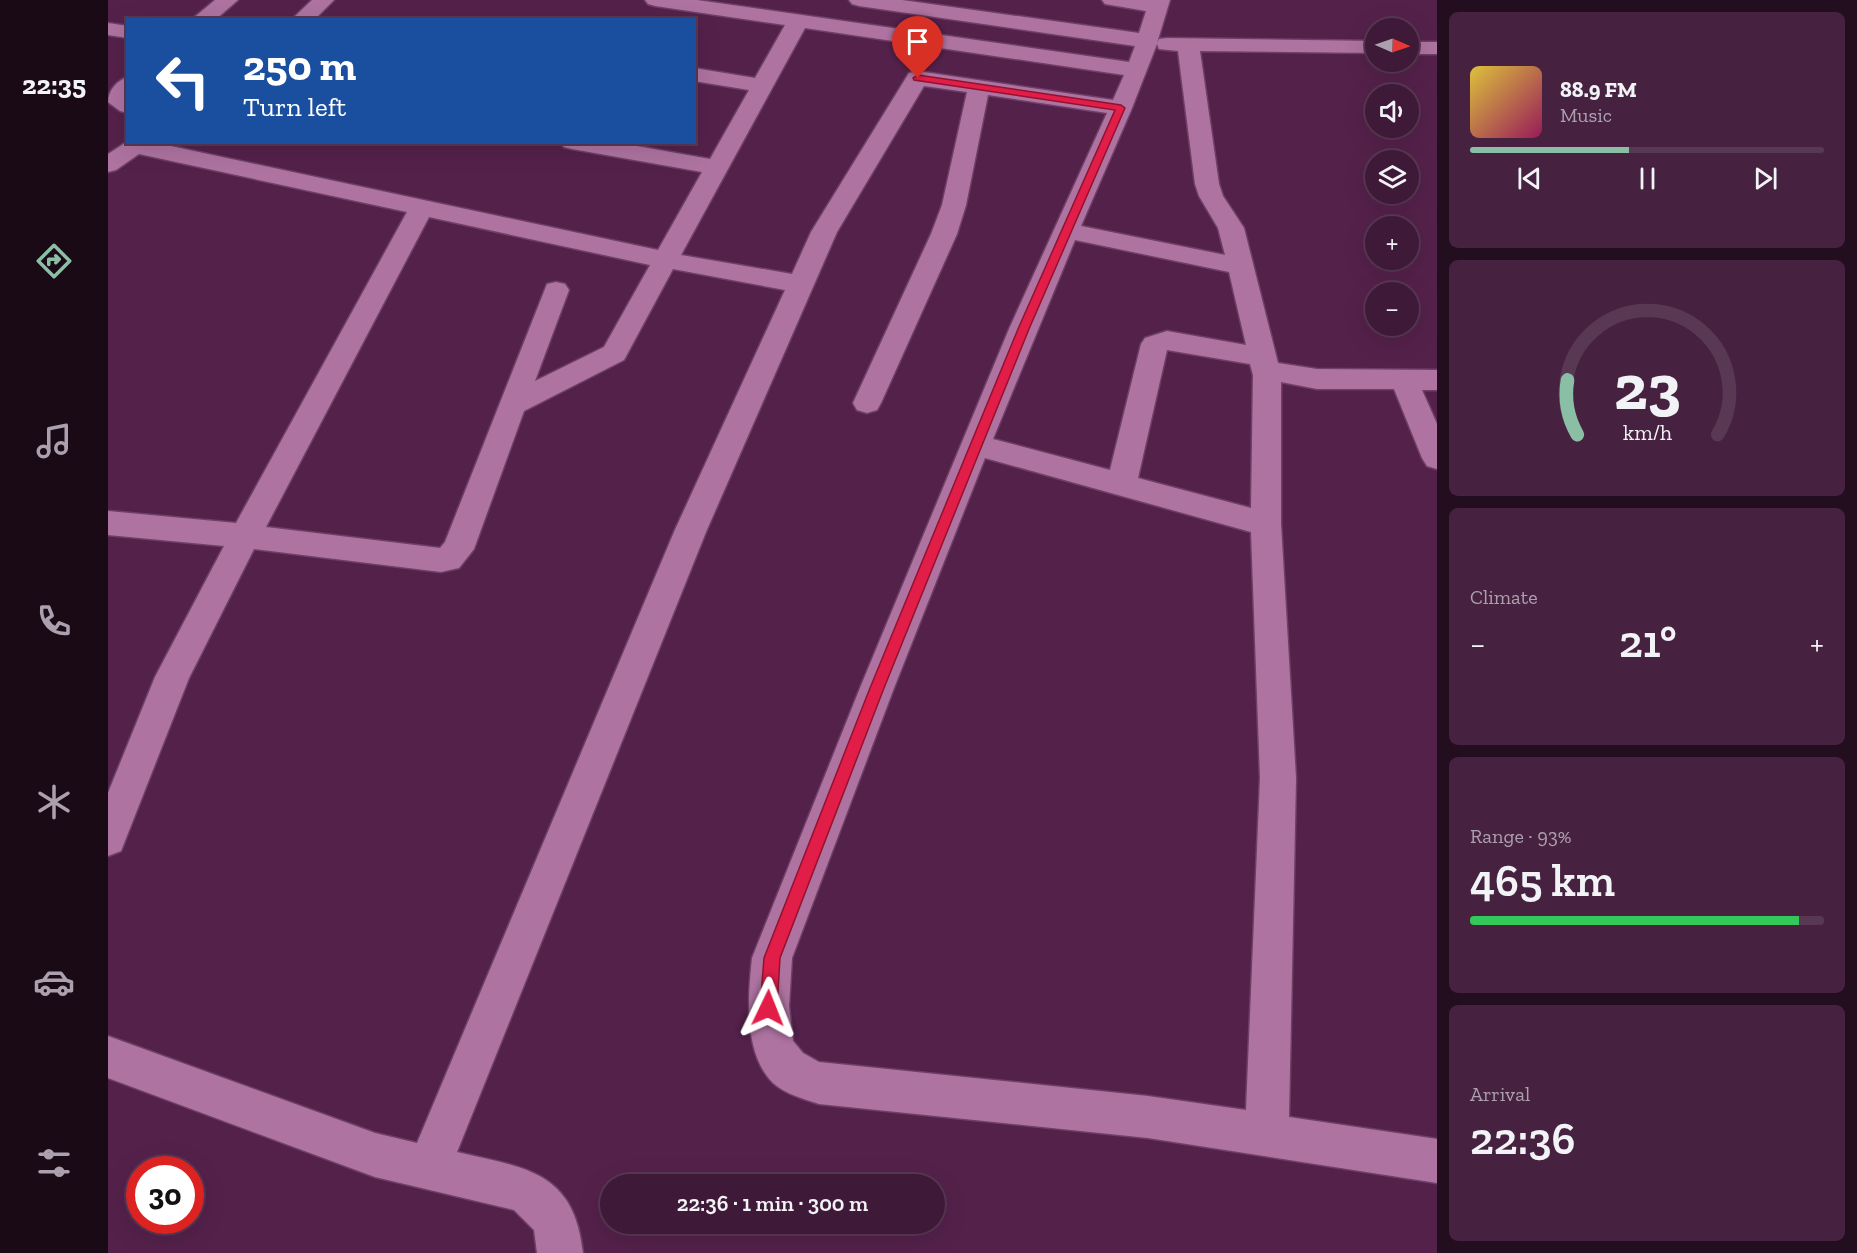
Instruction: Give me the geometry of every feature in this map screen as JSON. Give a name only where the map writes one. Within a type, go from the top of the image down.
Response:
[{"type":"street","points":[[204,18],[228,0]]},
{"type":"street","points":[[303,18],[324,0]]},
{"type":"street","points":[[660,0],[798,21],[1144,52],[1188,45],[1365,48]]},
{"type":"street","points":[[859,0],[1144,52]]},
{"type":"street","points":[[1112,0],[1159,3],[1144,52],[1023,329],[877,688],[772,958],[768,992],[769,1024],[774,1047],[785,1065],[799,1077],[819,1083],[1148,1117],[1437,1161]]},
{"type":"street","points":[[513,405],[614,353],[798,21]]},
{"type":"street","points":[[108,29],[126,32]]},
{"type":"street","points":[[1188,45],[1207,184],[1211,196],[1231,228],[1268,388],[1266,524],[1278,778],[1267,1135]]},
{"type":"street","points":[[1419,48],[1437,48]]},
{"type":"street","points":[[696,74],[764,86]]},
{"type":"street","points":[[429,1168],[690,532],[824,232],[918,78],[1121,108]]},
{"type":"street","points":[[126,87],[117,99],[126,105]]},
{"type":"street","points":[[867,403],[944,234],[954,206],[979,87]]},
{"type":"street","points":[[583,144],[717,168]]},
{"type":"street","points":[[108,165],[138,145],[666,260],[801,284]]},
{"type":"street","points":[[108,839],[172,677],[421,208]]},
{"type":"street","points":[[1067,231],[1241,266]]},
{"type":"street","points":[[108,523],[448,559],[458,549],[556,290]]},
{"type":"street","points":[[1122,484],[1155,344],[1167,340],[1317,379],[1437,380]]},
{"type":"street","points":[[1404,380],[1437,458]]},
{"type":"street","points":[[976,445],[1266,524]]},
{"type":"street","points":[[108,1057],[375,1155],[523,1191],[540,1200],[552,1216],[559,1234],[560,1253]]},
{"type":"route","points":[[768,1008],[772,958],[877,688],[1023,329],[1121,108],[918,78]]}]
